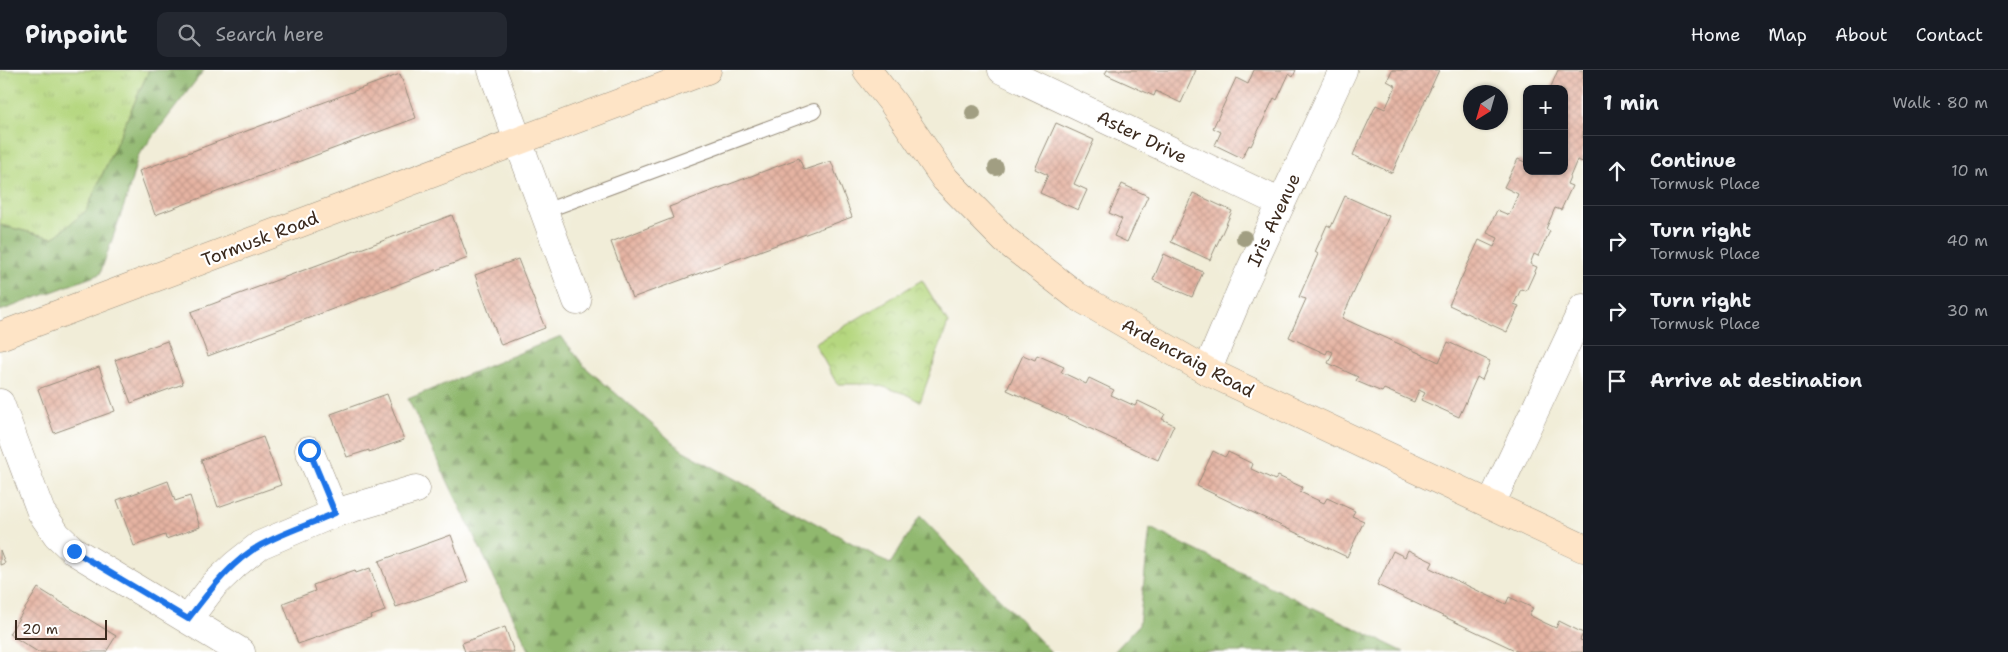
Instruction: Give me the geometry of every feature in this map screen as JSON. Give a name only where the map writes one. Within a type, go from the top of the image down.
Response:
[{"type":"street","points":[[492,70],[577,301]]},
{"type":"street","name":"Tormusk Road","points":[[0,336],[520,142],[707,70]]},
{"type":"street","name":"Ardencraig Road","points":[[867,70],[893,103],[945,179],[1005,240],[1077,296],[1207,371],[1583,548]]},
{"type":"street","name":"Aster Drive","points":[[1002,70],[1282,203]]},
{"type":"street","name":"Iris Avenue","points":[[1207,371],[1242,288],[1343,70]]},
{"type":"street","points":[[1491,504],[1583,308]]},
{"type":"street","points":[[0,403],[41,512],[57,535],[74,551],[241,652]]},
{"type":"street","points":[[309,450],[335,513]]},
{"type":"street","points":[[188,619],[214,585],[260,545],[335,513],[416,490]]},
{"type":"lane","points":[[545,212],[814,111]]},
{"type":"green space","points":[[0,70],[149,70],[86,211],[53,238],[0,225]]},
{"type":"green space","points":[[149,70],[204,70],[138,156],[127,197],[100,274],[0,311],[0,225],[53,238],[86,211]]},
{"type":"green space","points":[[922,280],[948,323],[920,402],[906,394],[874,384],[837,384],[815,344]]},
{"type":"green space","points":[[561,336],[585,367],[682,450],[890,564],[920,516],[1051,652],[530,652],[408,399]]},
{"type":"green space","points":[[1150,528],[1404,652],[1114,652],[1139,625]]},
{"type":"building","points":[[1107,70],[1196,70],[1181,103],[1156,91],[1154,96],[1105,74]]},
{"type":"building","points":[[1254,70],[1296,70],[1293,77],[1289,74],[1277,100],[1274,98],[1251,146],[1249,145],[1242,158],[1215,145],[1221,132],[1213,128],[1236,78],[1248,84]]},
{"type":"building","points":[[1392,70],[1439,70],[1392,173],[1353,155],[1376,105],[1385,109],[1396,86],[1387,81]]},
{"type":"building","points":[[1558,70],[1583,70],[1583,162],[1577,160],[1567,184],[1572,186],[1561,210],[1555,208],[1546,229],[1550,231],[1538,256],[1534,254],[1530,264],[1537,267],[1526,291],[1521,289],[1514,304],[1519,306],[1507,332],[1449,305],[1479,240],[1494,247],[1498,238],[1487,233],[1497,210],[1509,215],[1518,194],[1504,187],[1518,159],[1523,161],[1523,175],[1568,175],[1568,85],[1552,85]]},
{"type":"building","points":[[400,74],[416,118],[155,215],[139,171]]},
{"type":"building","points":[[1056,123],[1094,140],[1074,184],[1087,190],[1078,210],[1040,193],[1048,175],[1035,169]]},
{"type":"building","points":[[799,158],[804,170],[831,161],[852,217],[632,298],[611,242],[673,218],[669,207]]},
{"type":"building","points":[[1122,184],[1148,196],[1127,242],[1114,236],[1122,219],[1109,213]]},
{"type":"building","points":[[1193,193],[1232,211],[1210,260],[1171,242]]},
{"type":"building","points":[[1345,196],[1389,216],[1342,318],[1439,362],[1448,342],[1490,361],[1482,380],[1477,377],[1459,417],[1421,400],[1425,393],[1419,390],[1414,402],[1384,389],[1382,392],[1356,381],[1358,377],[1328,363],[1333,352],[1328,350],[1326,354],[1289,337],[1306,299],[1299,297],[1318,254],[1315,252],[1327,225],[1331,227]]},
{"type":"building","points":[[452,215],[468,258],[208,356],[191,312]]},
{"type":"building","points":[[1164,254],[1203,272],[1192,297],[1153,280]]},
{"type":"building","points":[[518,259],[545,328],[501,345],[475,275]]},
{"type":"building","points":[[167,341],[183,384],[131,403],[115,360]]},
{"type":"building","points":[[1023,355],[1035,360],[1037,355],[1064,367],[1061,372],[1086,384],[1089,378],[1114,390],[1111,395],[1135,406],[1138,401],[1165,414],[1162,419],[1174,425],[1158,460],[1007,390]]},
{"type":"building","points":[[99,367],[115,411],[54,433],[38,389]]},
{"type":"building","points":[[387,394],[404,440],[347,457],[331,414]]},
{"type":"building","points":[[263,437],[281,485],[218,507],[201,460]]},
{"type":"building","points":[[1213,451],[1225,457],[1228,452],[1253,464],[1251,469],[1275,480],[1278,476],[1302,487],[1300,492],[1324,503],[1327,498],[1355,511],[1352,516],[1364,521],[1347,557],[1197,486]]},
{"type":"building","points":[[168,481],[175,501],[190,496],[200,527],[166,539],[165,535],[134,546],[117,500]]},
{"type":"building","points":[[451,535],[468,582],[396,607],[379,561]]},
{"type":"building","points":[[0,550],[5,563],[0,565]]},
{"type":"building","points":[[1408,550],[1433,562],[1430,568],[1506,604],[1509,597],[1533,608],[1529,615],[1543,622],[1556,628],[1559,621],[1583,633],[1580,640],[1583,641],[1583,652],[1519,652],[1377,585],[1393,551],[1405,557]]},
{"type":"building","points":[[370,568],[385,611],[371,616],[372,618],[298,644],[283,603],[315,591],[313,585],[355,570],[356,573]]},
{"type":"building","points":[[38,588],[116,636],[106,652],[38,652],[9,634]]},
{"type":"building","points":[[505,627],[514,652],[465,652],[462,643]]},
{"type":"route","points":[[74,551],[188,619],[214,585],[260,545],[335,513],[309,450]]}]
